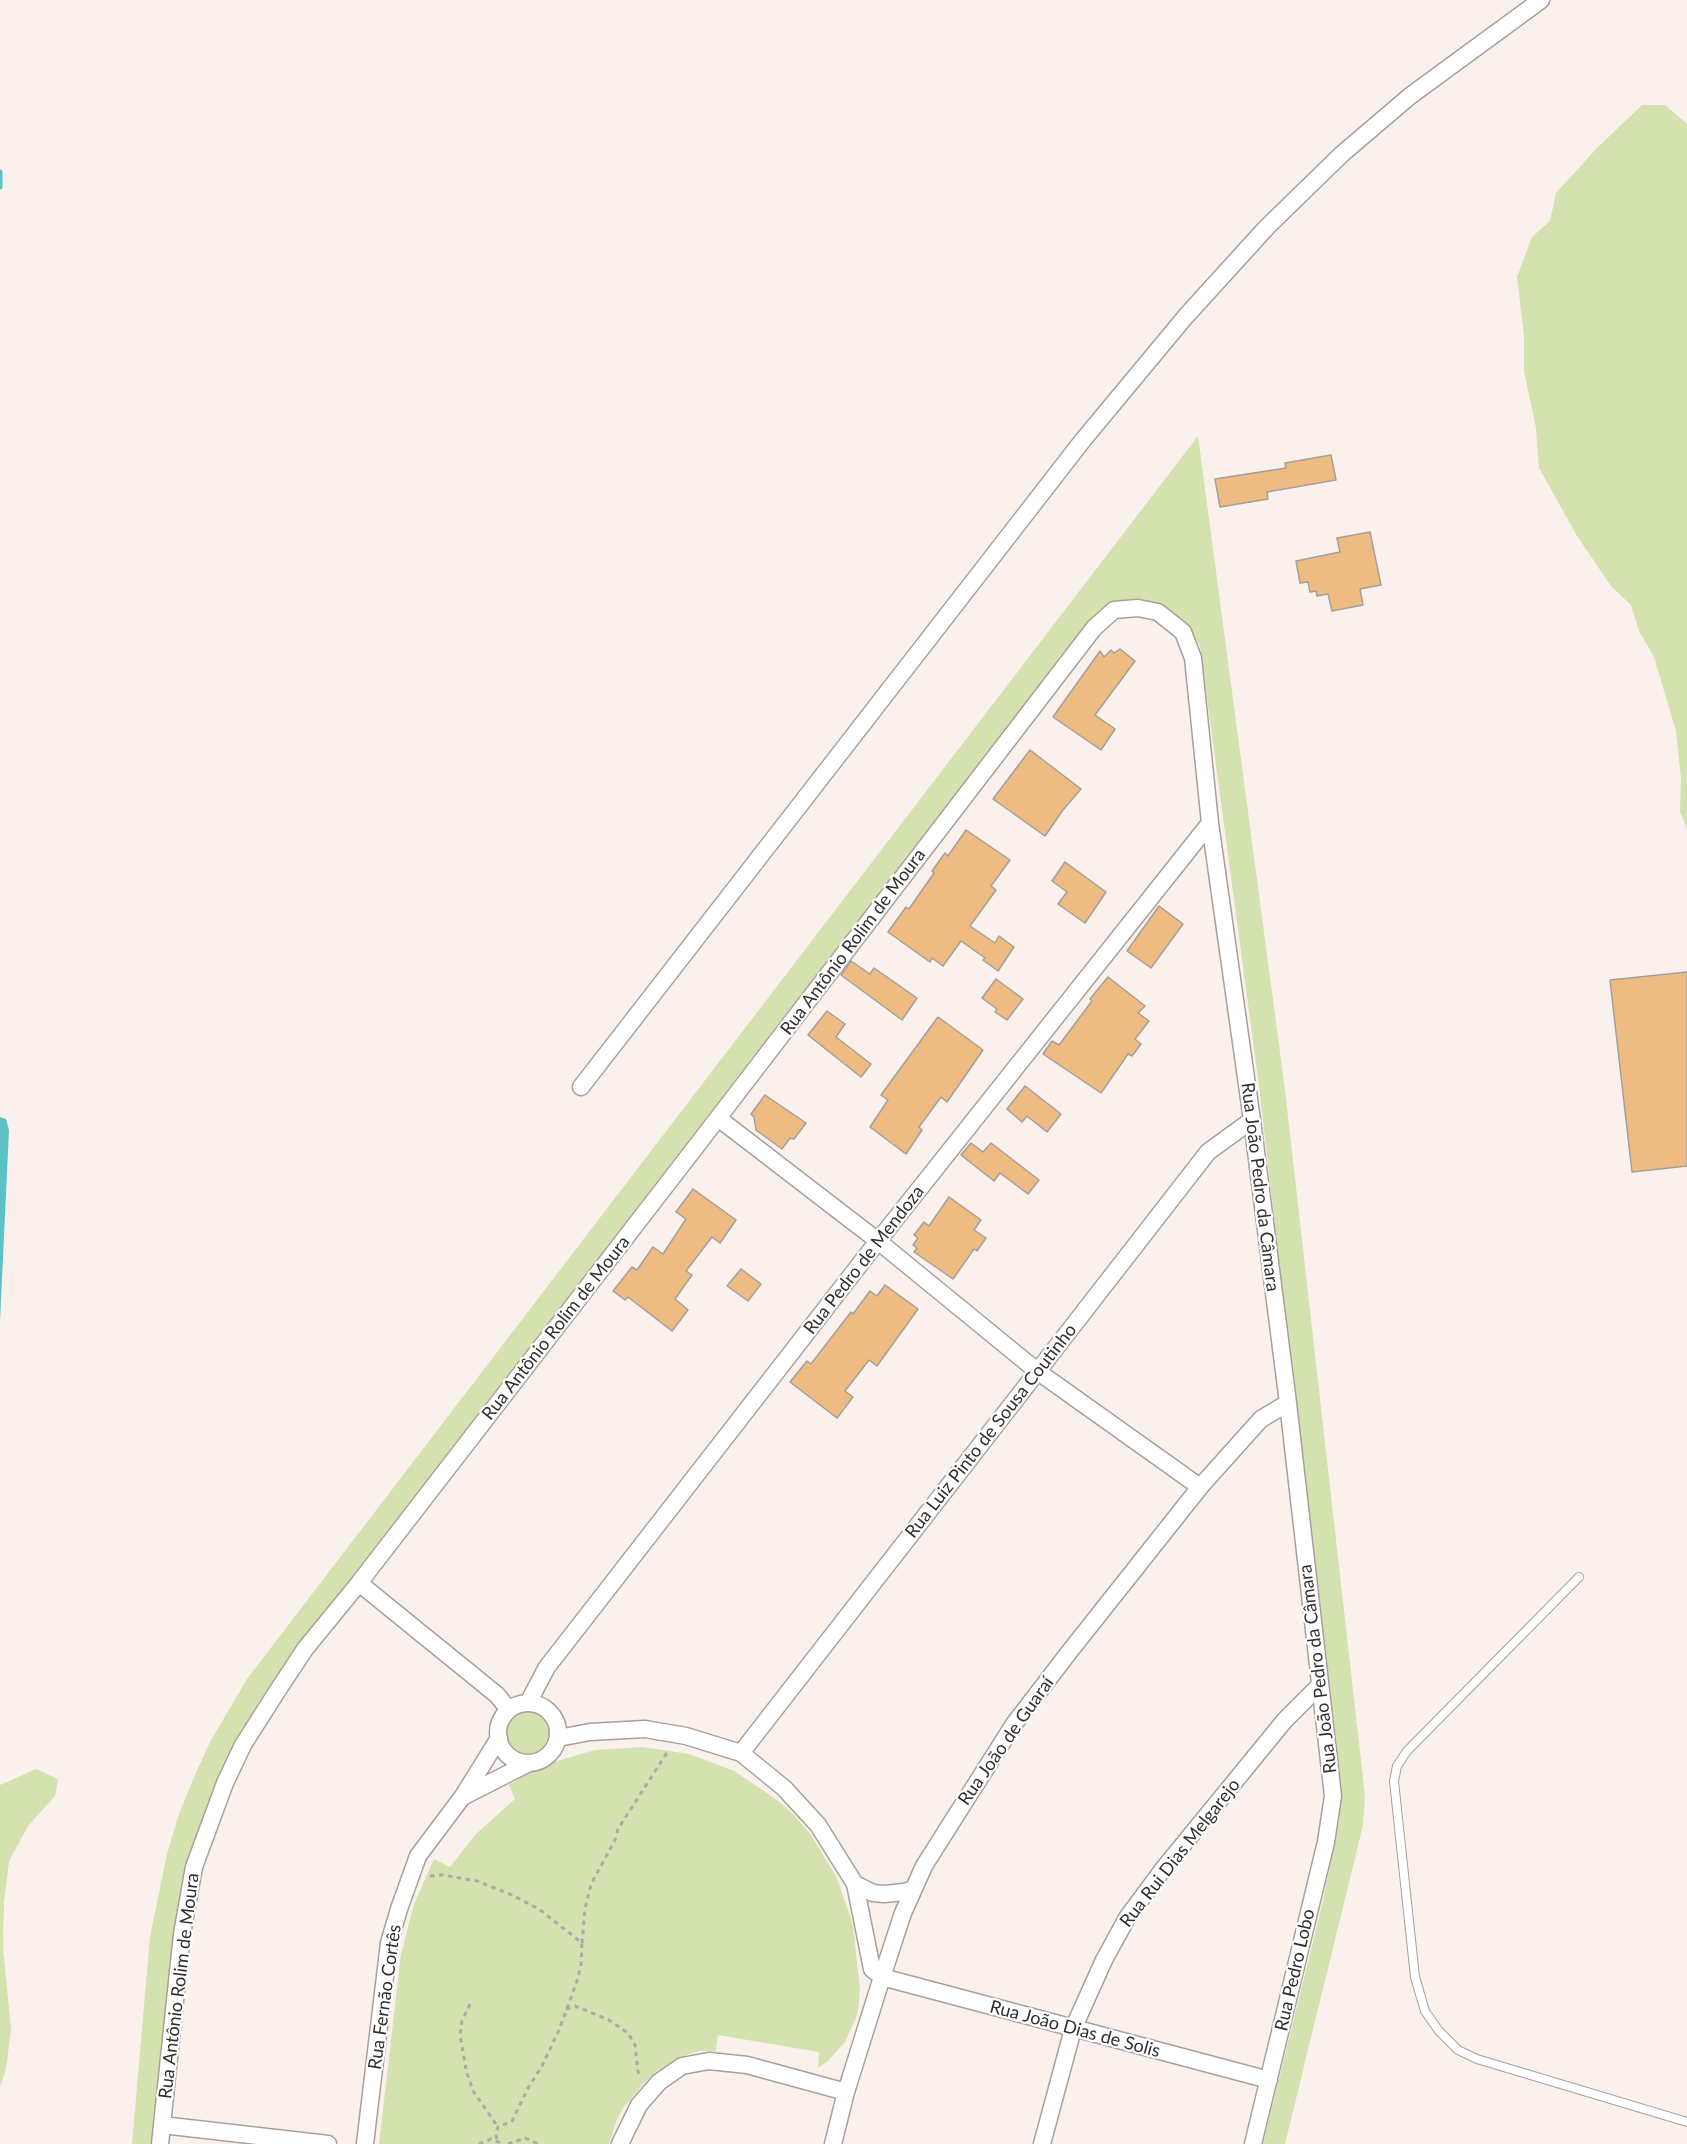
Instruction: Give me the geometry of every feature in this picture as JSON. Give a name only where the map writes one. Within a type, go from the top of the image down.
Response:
[{"type":"street","points":[[582,1087],[1083,440],[1186,315],[1267,227],[1342,154],[1410,96],[1540,0]]},
{"type":"street","name":"Rua João Pedro da Câmara","points":[[1138,608],[1158,612],[1183,633],[1193,658],[1209,824],[1252,1120],[1288,1403],[1333,1796]]},
{"type":"street","name":"Rua Antônio Rolim de Moura","points":[[160,2144],[183,1934],[194,1868],[225,1783],[243,1745],[305,1649],[359,1583],[1094,628],[1114,610],[1138,608]]},
{"type":"street","name":"Rua Pedro de Mendoza","points":[[528,1703],[548,1667],[565,1644],[878,1241],[1209,824]]},
{"type":"street","points":[[718,1118],[878,1241],[1037,1371],[1200,1487]]},
{"type":"street","name":"Rua Luiz Pinto de Sousa Coutinho","points":[[741,1753],[1209,1152],[1252,1120]]},
{"type":"street","name":"Rua João de Guaraí","points":[[833,2144],[846,2092],[882,1977],[913,1889],[930,1856],[1014,1724],[1200,1487],[1261,1419],[1288,1403]]},
{"type":"street","points":[[359,1583],[497,1695],[509,1710]]},
{"type":"street","name":"Rua Rui Dias Melgarejo","points":[[1042,2144],[1072,2029],[1126,1918],[1285,1720],[1320,1685]]},
{"type":"street","points":[[528,1703],[547,1710],[558,1727],[558,1738],[554,1748],[539,1761],[529,1763],[510,1756],[503,1748],[499,1738],[502,1718],[509,1710],[528,1703]]},
{"type":"street","points":[[558,1738],[590,1732],[636,1729],[678,1735],[741,1753],[784,1788],[818,1825],[855,1884],[872,1970],[882,1977]]},
{"type":"street","name":"Rua Fernão Cortês","points":[[364,2144],[389,1943],[409,1878],[418,1856],[463,1796],[499,1738]]},
{"type":"street","name":"Rua Fernão Cortês","points":[[463,1796],[529,1763]]},
{"type":"street","name":"Rua Pedro Lobo","points":[[1253,2144],[1326,1842],[1333,1796]]},
{"type":"street","points":[[855,1884],[873,1893],[884,1894],[913,1889]]},
{"type":"street","name":"Rua João Dias de Solis","points":[[882,1977],[1269,2080]]},
{"type":"street","points":[[620,2144],[639,2105],[659,2082],[682,2066],[709,2061],[747,2065],[846,2092]]},
{"type":"street","points":[[162,2125],[328,2144]]},
{"type":"lane","points":[[1579,1577],[1407,1751],[1397,1766],[1394,1781],[1415,1977],[1425,2011],[1439,2031],[1458,2050],[1477,2059],[1687,2122]]},
{"type":"path","points":[[496,2141],[498,2127],[512,2121],[550,2050],[566,2009],[581,1966],[585,1909],[591,1884],[615,1840],[618,1829],[678,1735]]},
{"type":"path","points":[[409,1878],[443,1875],[477,1881],[539,1909],[582,1943]]},
{"type":"path","points":[[470,2004],[462,2021],[460,2034],[466,2070],[473,2091],[498,2127]]},
{"type":"path","points":[[566,2009],[575,2006],[609,2020],[628,2033],[634,2045],[638,2072],[653,2089]]},
{"type":"path","points":[[508,2144],[525,2138],[538,2144]]},
{"type":"path","points":[[479,2144],[491,2139],[503,2144]]},
{"type":"green space","points":[[1642,105],[1665,105],[1687,124],[1687,829],[1680,812],[1681,778],[1676,731],[1654,657],[1639,631],[1631,605],[1611,586],[1577,536],[1539,468],[1536,428],[1524,371],[1524,336],[1517,277],[1532,237],[1550,221],[1556,193],[1597,148]]},
{"type":"green space","points":[[1198,436],[1285,1090],[1365,1796],[1363,1825],[1285,2144],[1263,2144],[1322,1905],[1339,1822],[1340,1792],[1259,1086],[1200,646],[1187,624],[1165,608],[1087,624],[279,1672],[258,1703],[221,1771],[193,1845],[182,1883],[174,1936],[153,2144],[132,2144],[150,1937],[167,1854],[179,1814],[210,1742],[247,1679]]},
{"type":"green space","points":[[528,1709],[545,1716],[552,1733],[545,1750],[528,1757],[511,1750],[504,1733],[511,1716]]},
{"type":"green space","points":[[642,1747],[689,1754],[734,1771],[776,1799],[811,1835],[837,1878],[853,1925],[860,1989],[859,2004],[856,2018],[845,2042],[828,2061],[818,2068],[819,2052],[718,2035],[716,2051],[699,2051],[684,2056],[656,2072],[644,2083],[623,2108],[609,2144],[379,2144],[401,1954],[414,1904],[434,1859],[450,1867],[476,1834],[515,1799],[509,1785],[529,1773],[550,1763],[595,1750]]},
{"type":"green space","points":[[36,1769],[58,1779],[55,1796],[28,1826],[9,1861],[4,1902],[3,1948],[11,2029],[6,2069],[0,2087],[0,1785]]},
{"type":"water","points":[[0,1117],[6,1119],[9,1130],[0,1321]]},
{"type":"building","points":[[1331,455],[1336,480],[1267,492],[1268,499],[1220,507],[1215,479],[1286,468],[1285,463]]},
{"type":"building","points":[[1370,532],[1381,585],[1360,589],[1363,605],[1332,611],[1328,594],[1317,596],[1316,591],[1310,592],[1308,582],[1300,583],[1296,561],[1340,552],[1337,538]]},
{"type":"building","points":[[1120,649],[1135,661],[1095,715],[1115,729],[1101,750],[1053,717],[1100,651],[1104,657],[1111,650],[1114,653]]},
{"type":"building","points":[[1030,750],[1081,789],[1045,836],[993,799]]},
{"type":"building","points":[[966,830],[1010,860],[991,886],[996,890],[970,926],[995,943],[999,936],[1014,947],[998,971],[983,960],[985,958],[961,941],[943,966],[932,958],[930,962],[888,932],[906,907],[909,909],[945,853],[948,856]]},
{"type":"building","points":[[1065,862],[1106,892],[1085,923],[1058,904],[1067,892],[1052,881]]},
{"type":"building","points":[[1159,906],[1183,924],[1151,968],[1127,951]]},
{"type":"building","points":[[851,961],[870,974],[874,968],[917,998],[902,1020],[841,975]]},
{"type":"building","points":[[1687,972],[1687,1166],[1632,1172],[1610,980]]},
{"type":"building","points":[[1108,977],[1145,1006],[1138,1013],[1149,1021],[1135,1039],[1141,1044],[1132,1056],[1128,1054],[1101,1093],[1043,1054],[1052,1041],[1059,1045]]},
{"type":"building","points":[[996,979],[1023,999],[1007,1020],[995,1012],[997,1009],[982,998]]},
{"type":"building","points":[[827,1011],[845,1024],[836,1037],[871,1064],[861,1077],[808,1035]]},
{"type":"building","points":[[938,1017],[983,1050],[947,1102],[941,1097],[919,1127],[922,1130],[906,1154],[870,1127],[888,1100],[881,1095]]},
{"type":"building","points":[[1025,1086],[1061,1114],[1047,1132],[1027,1116],[1022,1122],[1007,1109]]},
{"type":"building","points":[[765,1095],[806,1123],[794,1139],[790,1138],[782,1149],[756,1130],[754,1117],[751,1114]]},
{"type":"building","points":[[971,1143],[983,1152],[991,1143],[1039,1180],[1028,1194],[1000,1173],[994,1181],[961,1155]]},
{"type":"building","points":[[693,1189],[736,1220],[720,1243],[712,1237],[686,1271],[692,1275],[675,1299],[688,1310],[672,1331],[628,1297],[625,1300],[613,1291],[632,1267],[637,1270],[653,1247],[663,1254],[686,1219],[676,1212]]},
{"type":"building","points":[[949,1197],[981,1220],[974,1230],[986,1238],[977,1251],[974,1249],[953,1279],[914,1252],[917,1248],[913,1245],[918,1238],[914,1235],[924,1222],[929,1226]]},
{"type":"building","points":[[741,1269],[761,1284],[748,1301],[727,1286]]},
{"type":"building","points":[[885,1285],[918,1309],[877,1366],[869,1360],[845,1391],[853,1397],[837,1418],[790,1382],[807,1361],[811,1364],[870,1291],[877,1296]]},
{"type":"waterway","points":[[0,172],[0,187]]}]
